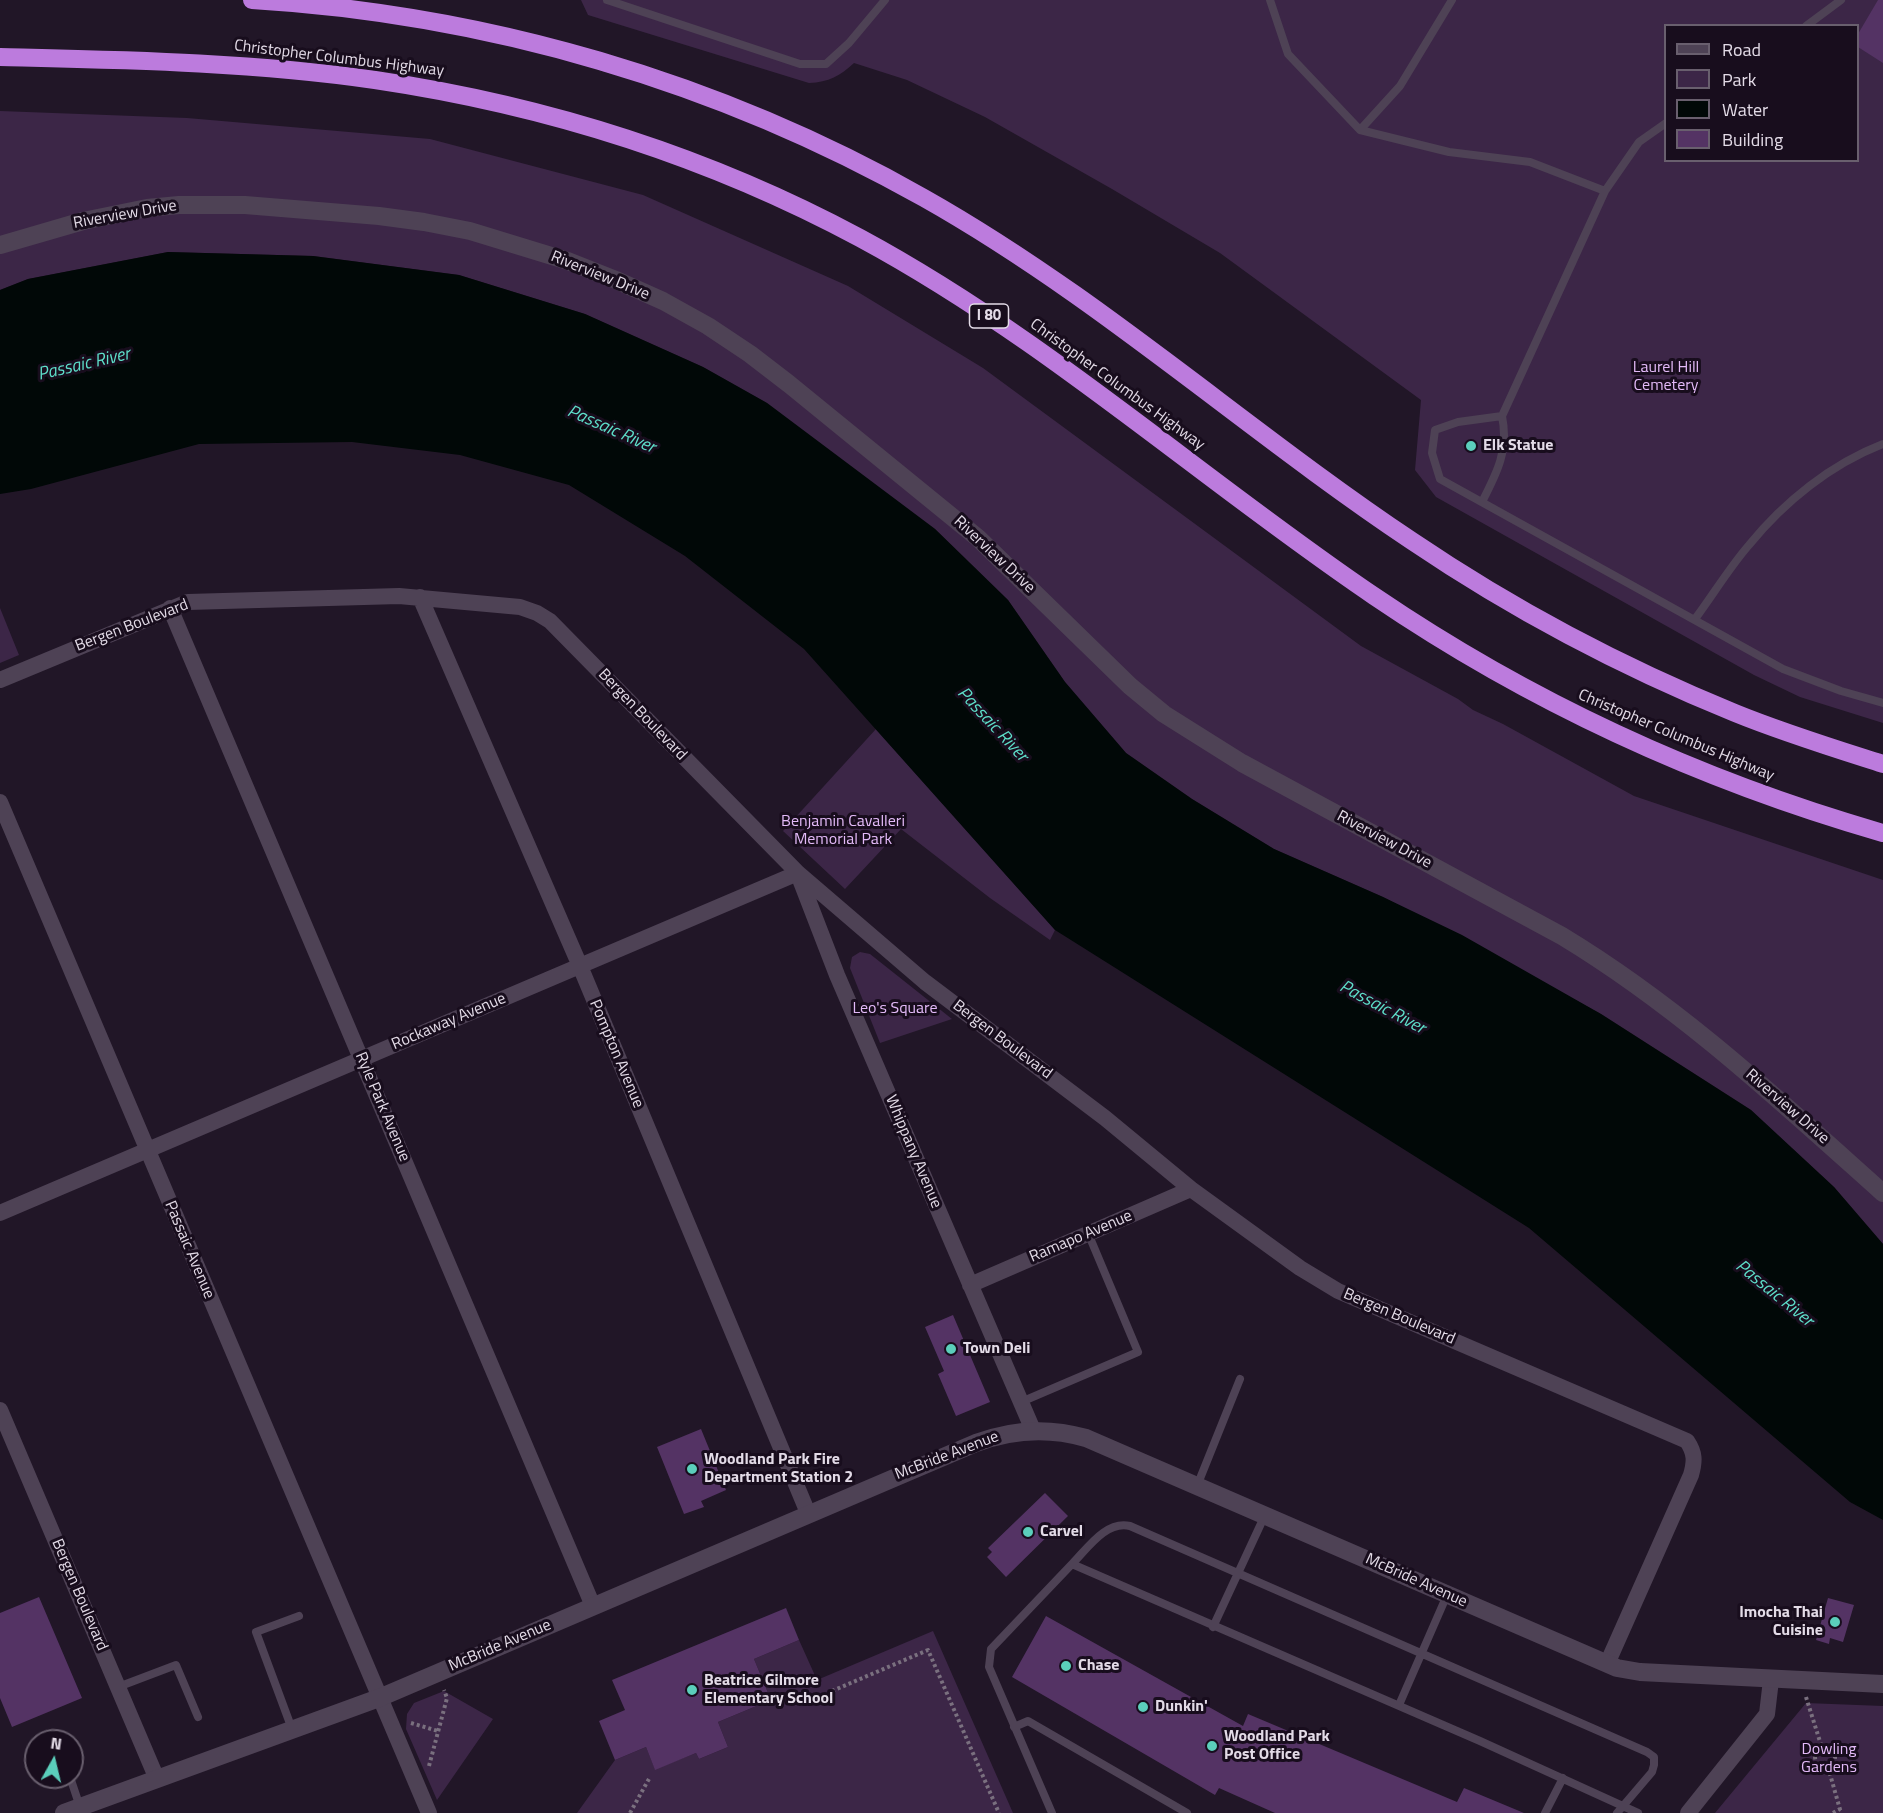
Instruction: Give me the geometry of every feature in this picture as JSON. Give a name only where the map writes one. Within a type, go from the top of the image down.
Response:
[{"type":"highway","points":[[252,0],[353,10],[501,35],[648,75],[788,129],[876,172],[989,237],[1053,279],[1412,541],[1539,620],[1670,686],[1739,715],[1883,764]]},
{"type":"highway","name":"Christopher Columbus Highway","points":[[0,57],[227,65],[372,80],[446,92],[515,107],[634,142],[723,174],[857,236],[975,306],[1044,354],[1373,596],[1500,675],[1566,710],[1705,773],[1775,800],[1883,833]]},
{"type":"street","name":"Riverview Drive","points":[[0,245],[83,221],[147,208],[179,205],[245,205],[332,211],[424,222],[470,231],[568,261],[663,301],[708,326],[750,354],[937,504],[993,552],[1130,686],[1164,714],[1242,763],[1552,931],[1602,961],[1728,1055],[1883,1193]]},
{"type":"street","name":"Bergen Boulevard","points":[[0,680],[188,602],[420,597],[520,607],[537,613],[550,621],[798,873],[925,982],[1105,1118],[1191,1189],[1300,1268],[1338,1292],[1687,1441],[1693,1449],[1695,1461],[1690,1475],[1607,1664]]},
{"type":"street","name":"Pompton Avenue","points":[[420,597],[580,966],[808,1513]]},
{"type":"street","name":"Ryle Park Avenue","points":[[170,608],[593,1606]]},
{"type":"street","name":"Passaic Avenue","points":[[0,802],[429,1813]]},
{"type":"street","name":"Rockaway Avenue","points":[[0,1213],[798,873]]},
{"type":"street","name":"Whippany Avenue","points":[[798,873],[837,975],[1033,1430]]},
{"type":"street","name":"Ramapo Avenue","points":[[970,1285],[1191,1189]]},
{"type":"street","name":"Bergen Boulevard","points":[[0,1410],[157,1779]]},
{"type":"street","name":"McBride Avenue","points":[[72,1810],[379,1698],[808,1513],[995,1436],[1033,1430],[1054,1431],[1086,1438],[1607,1664],[1640,1672],[1883,1684]]},
{"type":"street","points":[[1688,1813],[1767,1714],[1771,1680]]},
{"type":"lane","points":[[607,0],[800,63],[826,64],[849,43],[885,0]]},
{"type":"lane","points":[[1270,0],[1288,54],[1360,130],[1449,152],[1530,162],[1605,191]]},
{"type":"lane","points":[[1360,130],[1400,86],[1452,0]]},
{"type":"lane","points":[[1823,0],[1829,10]]},
{"type":"lane","points":[[1809,24],[1841,0]]},
{"type":"lane","points":[[1482,502],[1499,468],[1506,434],[1502,416],[1605,191],[1639,142],[1664,124]]},
{"type":"lane","points":[[1502,416],[1458,422],[1435,430],[1432,453],[1440,479],[1783,669],[1841,691],[1883,703]]},
{"type":"lane","points":[[1695,619],[1749,545],[1800,492],[1864,451],[1883,444]]},
{"type":"lane","points":[[1021,1402],[1138,1352],[1088,1233]]},
{"type":"lane","points":[[1197,1486],[1240,1378]]},
{"type":"lane","points":[[1213,1627],[1265,1515]]},
{"type":"lane","points":[[1052,1813],[989,1667],[991,1649],[1072,1564],[1109,1529],[1124,1525],[1422,1652],[1647,1752],[1654,1757],[1652,1772],[1620,1809]]},
{"type":"lane","points":[[1072,1564],[1563,1778],[1620,1809],[1638,1813]]},
{"type":"lane","points":[[1399,1706],[1447,1594]]},
{"type":"lane","points":[[292,1730],[256,1632],[299,1616]]},
{"type":"lane","points":[[118,1688],[176,1665],[198,1717]]},
{"type":"lane","points":[[1014,1727],[1028,1721],[1182,1812]]},
{"type":"lane","points":[[1545,1813],[1563,1778]]},
{"type":"lane","points":[[71,1789],[72,1810]]},
{"type":"path","points":[[832,1691],[928,1650],[999,1813]]},
{"type":"path","points":[[413,1776],[428,1768],[447,1698],[436,1673]]},
{"type":"path","points":[[1801,1681],[1822,1748]]},
{"type":"path","points":[[1822,1748],[1829,1748],[1835,1756],[1833,1763],[1828,1767],[1819,1765],[1815,1760],[1816,1754],[1822,1748]]},
{"type":"path","points":[[1828,1767],[1841,1811],[1833,1813]]},
{"type":"path","points":[[630,1813],[650,1777]]},
{"type":"green space","name":"Laurel Hill Cemetery","points":[[581,0],[1883,0],[1883,723],[1800,697],[1754,675],[1436,497],[1415,470],[1421,400],[1220,253],[985,117],[907,80],[854,63],[834,78],[809,83],[588,15]]},
{"type":"green space","points":[[0,111],[187,118],[430,139],[643,195],[848,286],[983,368],[1361,646],[1458,699],[1473,710],[1634,796],[1883,880],[1883,1244],[1834,1187],[1751,1110],[1601,1014],[1383,897],[1274,849],[1192,799],[1126,753],[1065,682],[1008,600],[935,529],[767,403],[703,367],[585,314],[459,275],[313,256],[168,252],[28,279],[0,290]]},
{"type":"green space","points":[[0,608],[19,655],[0,663]]},
{"type":"green space","name":"Benjamin Cavalleri Memorial Park","points":[[876,729],[1055,930],[1050,940],[990,898],[901,829],[845,889],[783,831]]},
{"type":"green space","name":"Leo's Square","points":[[860,952],[870,954],[952,1019],[880,1043],[850,968],[852,957]]},
{"type":"green space","points":[[933,1631],[1013,1813],[577,1813],[615,1760],[646,1747],[655,1769],[696,1753],[699,1759],[728,1747],[718,1722],[771,1700],[754,1659],[799,1640],[817,1680]]},
{"type":"green space","points":[[444,1691],[493,1719],[437,1800],[406,1729],[407,1714],[414,1703]]},
{"type":"green space","name":"Dowling Gardens","points":[[1806,1703],[1883,1706],[1883,1813],[1715,1813]]},
{"type":"water","name":"Passaic River","points":[[168,252],[313,256],[459,275],[585,314],[703,367],[767,403],[935,529],[1008,600],[1065,682],[1126,753],[1192,799],[1274,849],[1462,935],[1601,1014],[1751,1110],[1834,1187],[1883,1244],[1883,1520],[1850,1502],[1529,1228],[1055,930],[804,649],[685,556],[569,485],[460,455],[352,442],[199,444],[31,489],[0,494],[0,290],[28,279]]},
{"type":"building","points":[[1878,0],[1883,0],[1883,63],[1859,48],[1859,32]]},
{"type":"building","name":"Town Deli","points":[[953,1315],[990,1402],[956,1416],[938,1374],[944,1371],[925,1327]]},
{"type":"building","name":"Woodland Park Fire Department Station 2","points":[[701,1429],[726,1490],[701,1501],[704,1507],[684,1514],[657,1447]]},
{"type":"building","name":"Carvel","points":[[1045,1493],[1068,1516],[1006,1577],[987,1557],[992,1552],[988,1548]]},
{"type":"building","points":[[39,1597],[82,1698],[12,1727],[0,1698],[0,1613]]},
{"type":"building","name":"Imocha Thai Cuisine","points":[[1828,1598],[1854,1605],[1843,1642],[1830,1638],[1829,1644],[1816,1640]]},
{"type":"building","name":"Beatrice Gilmore Elementary School","points":[[786,1608],[799,1640],[754,1659],[771,1700],[718,1722],[728,1747],[699,1759],[696,1753],[655,1770],[646,1747],[615,1760],[599,1721],[625,1710],[612,1680]]},
{"type":"building","points":[[1046,1616],[1243,1726],[1248,1714],[1457,1802],[1464,1788],[1524,1813],[1275,1813],[1219,1788],[1215,1795],[1012,1677]]},
{"type":"place","name":"Elk Statue","points":[[1471,446]]},
{"type":"place","name":"Town Deli","points":[[951,1349]]},
{"type":"place","name":"Woodland Park Fire Department Station 2","points":[[692,1469]]},
{"type":"place","name":"Carvel","points":[[1028,1532]]},
{"type":"place","name":"Imocha Thai Cuisine","points":[[1835,1622]]},
{"type":"place","name":"Chase","points":[[1066,1666]]},
{"type":"place","name":"Beatrice Gilmore Elementary School","points":[[692,1690]]},
{"type":"place","name":"Dunkin'","points":[[1143,1707]]},
{"type":"place","name":"Woodland Park Post Office","points":[[1212,1746]]}]
